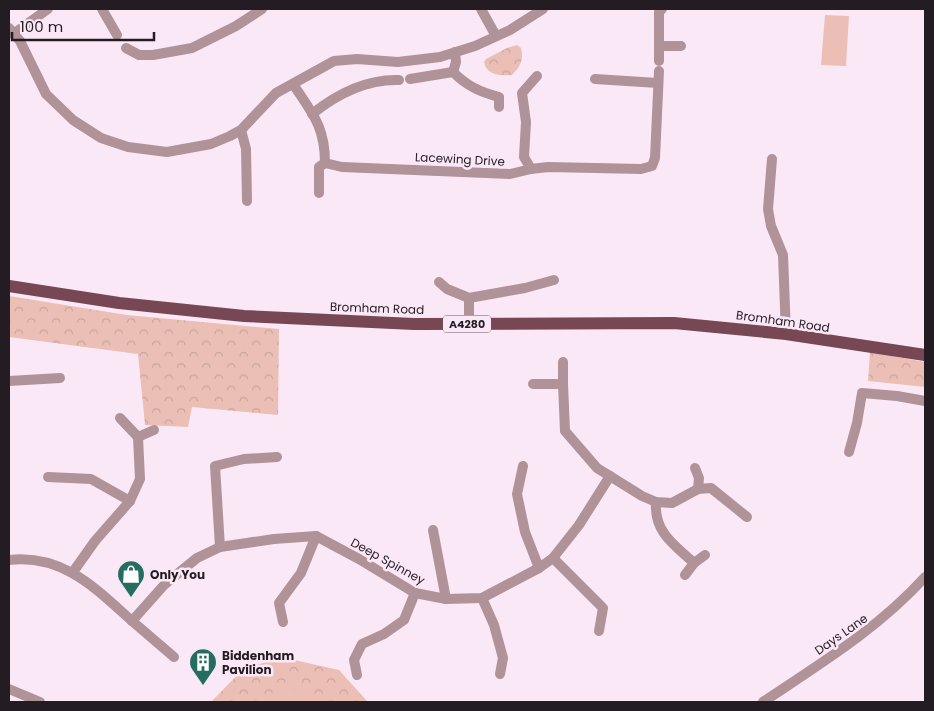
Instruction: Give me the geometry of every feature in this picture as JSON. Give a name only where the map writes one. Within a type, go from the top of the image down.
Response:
[{"type":"main road","name":"Bromham Road","points":[[9,286],[119,303],[235,315],[414,324],[674,323],[786,334],[925,354]]},
{"type":"street","points":[[48,9],[11,31],[20,41],[46,94],[73,120],[100,138],[128,147],[167,152],[211,144],[241,130],[276,93],[334,61],[357,59],[398,62],[440,57],[510,30],[543,9]]},
{"type":"street","points":[[102,9],[117,35]]},
{"type":"street","points":[[126,48],[139,55],[153,55],[192,48],[236,26],[262,9]]},
{"type":"street","points":[[481,9],[496,36]]},
{"type":"street","points":[[659,61],[659,12],[662,9]]},
{"type":"street","points":[[659,46],[681,46]]},
{"type":"street","points":[[454,72],[455,52]]},
{"type":"street","points":[[410,79],[454,72]]},
{"type":"street","points":[[454,72],[472,88],[499,97],[499,107]]},
{"type":"street","points":[[595,79],[658,83],[659,72]]},
{"type":"street","points":[[530,169],[524,157],[526,122],[522,93],[537,76]]},
{"type":"street","points":[[312,114],[340,94],[374,82],[399,80]]},
{"type":"street","name":"Lacewing Drive","points":[[325,163],[342,167],[510,174],[548,167],[641,169],[652,166],[655,158],[658,83]]},
{"type":"street","points":[[293,84],[320,125],[325,163],[319,168],[319,193]]},
{"type":"street","points":[[241,130],[246,149],[247,201]]},
{"type":"street","points":[[772,159],[768,209],[771,226],[784,255],[786,334]]},
{"type":"street","points":[[439,282],[447,289],[469,298],[525,288],[554,280]]},
{"type":"street","points":[[469,298],[469,324]]},
{"type":"street","points":[[563,362],[565,431],[598,468],[642,496],[656,502],[672,503],[698,488],[711,488],[747,517]]},
{"type":"street","points":[[9,381],[60,378]]},
{"type":"street","points":[[533,384],[563,384]]},
{"type":"street","points":[[848,452],[857,423],[862,393],[925,401]]},
{"type":"street","points":[[73,572],[95,541],[130,501],[140,479],[138,437],[120,418]]},
{"type":"street","points":[[138,437],[154,430]]},
{"type":"street","points":[[220,547],[215,466],[244,460],[277,457]]},
{"type":"street","points":[[523,466],[517,494],[525,532],[539,568]]},
{"type":"street","points":[[695,468],[699,478],[698,488]]},
{"type":"street","name":"Deep Spinney","points":[[316,536],[360,559],[415,593],[446,599],[482,598],[539,568],[553,558],[579,525],[610,476]]},
{"type":"street","points":[[48,478],[91,479],[130,501]]},
{"type":"street","points":[[656,502],[655,515],[660,528],[669,540],[694,563]]},
{"type":"street","points":[[433,530],[446,599]]},
{"type":"street","points":[[132,621],[165,584],[197,558],[220,547],[274,538],[316,536],[300,573],[279,603],[283,622]]},
{"type":"street","points":[[685,575],[694,563],[705,556]]},
{"type":"street","points":[[9,560],[20,558],[43,562],[73,572],[100,592],[174,658]]},
{"type":"street","points":[[553,558],[603,608],[599,631]]},
{"type":"street","name":"Days Lane","points":[[763,702],[879,622],[904,601],[925,577]]},
{"type":"street","points":[[357,675],[354,660],[362,644],[384,634],[404,620],[415,593]]},
{"type":"street","points":[[482,598],[494,625],[503,658],[500,674]]},
{"type":"street","points":[[9,689],[40,702]]},
{"type":"green space","points":[[825,15],[849,16],[846,66],[821,65]]},
{"type":"green space","points":[[517,45],[521,48],[522,60],[512,75],[499,75],[488,70],[484,62],[486,59]]},
{"type":"green space","points":[[9,296],[127,315],[279,329],[278,415],[192,407],[188,427],[145,425],[138,354],[9,337]]},
{"type":"green space","points":[[870,352],[925,362],[925,387],[868,381]]},
{"type":"green space","points":[[281,657],[339,670],[368,702],[211,702],[250,662],[260,664]]},
{"type":"green space","points":[[297,689],[317,694],[331,702],[254,702],[275,691]]},
{"type":"place","name":"Only You","points":[[131,598]]},
{"type":"place","name":"Biddenham Pavilion","points":[[203,686]]}]
